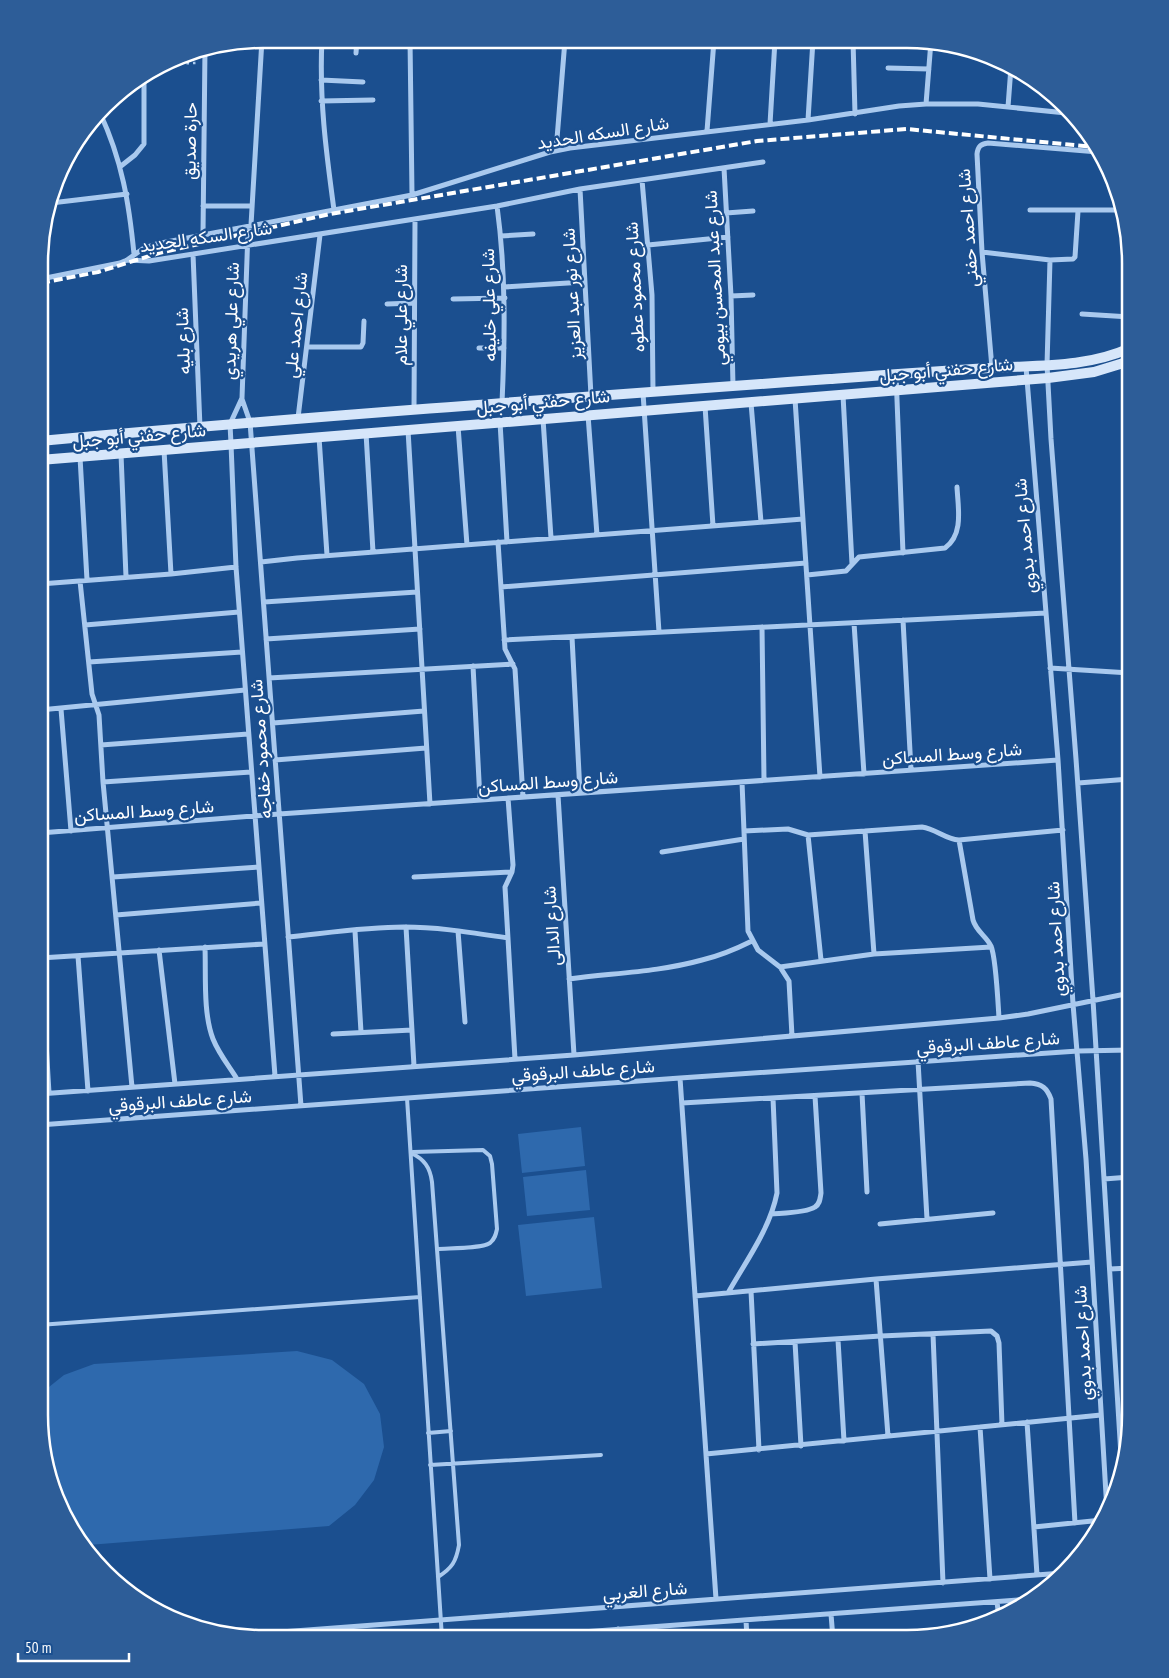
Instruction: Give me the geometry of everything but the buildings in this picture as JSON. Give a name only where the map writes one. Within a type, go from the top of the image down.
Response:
[{"type":"street","name":"شارع علي هريدي","points":[[250,422],[242,398],[248,231],[252,206],[261,48]]},
{"type":"street","points":[[322,48],[321,101],[323,133],[334,210]]},
{"type":"street","points":[[356,48],[356,53]]},
{"type":"street","points":[[410,48],[412,195]]},
{"type":"street","points":[[556,151],[564,48]]},
{"type":"street","points":[[707,131],[713,48]]},
{"type":"street","points":[[770,124],[775,48]]},
{"type":"street","points":[[808,120],[812,48]]},
{"type":"street","points":[[853,48],[855,114]]},
{"type":"street","points":[[926,104],[930,49]]},
{"type":"street","name":"حارة صديق","points":[[203,234],[205,56]]},
{"type":"street","points":[[888,68],[929,69]]},
{"type":"street","points":[[1008,107],[1010,74]]},
{"type":"street","points":[[321,80],[363,82]]},
{"type":"street","points":[[121,166],[136,155],[144,144],[144,83]]},
{"type":"street","points":[[321,101],[372,100]]},
{"type":"street","name":"شارع السكه الحديد","points":[[127,260],[144,248],[156,244],[412,195],[556,151],[594,144],[808,120],[900,106],[926,104],[978,104],[1061,112]]},
{"type":"street","points":[[103,119],[121,166],[127,194],[134,254]]},
{"type":"street","name":"شارع احمد حفني","points":[[992,368],[982,252],[978,148],[982,144],[988,143],[1091,151]]},
{"type":"street","name":"شارع السكه الحديد","points":[[48,277],[127,260],[149,261],[320,235],[497,206],[580,189],[763,162]]},
{"type":"street","name":"شارع عبد المحسن بيومي","points":[[724,168],[731,296],[733,386]]},
{"type":"street","name":"شارع محمود عطوه","points":[[642,180],[652,295],[648,393],[644,411],[659,632]]},
{"type":"street","name":"شارع نور عبد العزيز","points":[[580,189],[591,397]]},
{"type":"street","points":[[56,202],[127,194]]},
{"type":"street","points":[[203,206],[252,206]]},
{"type":"street","name":"شارع علي خليفه","points":[[497,206],[505,298],[502,404]]},
{"type":"street","points":[[1030,210],[1115,210]]},
{"type":"street","points":[[982,252],[1050,260],[1075,258],[1078,211]]},
{"type":"street","points":[[726,214],[753,212]]},
{"type":"street","name":"شارع علي علام","points":[[414,410],[416,220]]},
{"type":"street","points":[[501,236],[533,234]]},
{"type":"street","name":"شارع احمد علي","points":[[298,419],[320,235]]},
{"type":"street","points":[[648,245],[728,237]]},
{"type":"street","name":"شارع بليه","points":[[194,254],[200,427]]},
{"type":"street","name":"شارع احمد بدوي","points":[[1050,260],[1047,365],[1093,1000],[1120,1441]]},
{"type":"street","points":[[504,287],[584,282]]},
{"type":"street","points":[[731,296],[753,294]]},
{"type":"street","points":[[453,298],[505,298]]},
{"type":"street","points":[[387,304],[414,303]]},
{"type":"street","points":[[1082,314],[1122,316]]},
{"type":"street","points":[[308,347],[361,347],[363,343],[364,321]]},
{"type":"street","points":[[479,348],[504,348]]},
{"type":"street","name":"شارع حفني أبو جبل","points":[[48,440],[250,422],[896,374],[1047,365],[1087,361],[1122,351]]},
{"type":"street","name":"شارع حفني أبو جبل","points":[[48,459],[1026,380],[1094,372],[1122,363]]},
{"type":"street","name":"شارع احمد بدوي","points":[[1026,366],[1063,830],[1106,1495]]},
{"type":"street","points":[[896,374],[903,553]]},
{"type":"street","points":[[843,394],[852,564]]},
{"type":"street","name":"شارع علي هريدي","points":[[230,424],[242,398]]},
{"type":"street","points":[[795,398],[820,776]]},
{"type":"street","points":[[751,402],[761,522]]},
{"type":"street","points":[[705,406],[713,526]]},
{"type":"street","points":[[588,415],[597,534]]},
{"type":"street","points":[[543,419],[551,538]]},
{"type":"street","name":"شارع محمود خفاجه","points":[[250,422],[301,1106]]},
{"type":"street","points":[[500,422],[507,542]]},
{"type":"street","name":"شارع محمود خفاجه","points":[[230,424],[239,612],[274,1076]]},
{"type":"street","points":[[458,426],[467,545]]},
{"type":"street","points":[[408,430],[430,804]]},
{"type":"street","points":[[366,433],[373,552]]},
{"type":"street","points":[[319,437],[327,555]]},
{"type":"street","points":[[164,450],[171,574]]},
{"type":"street","points":[[120,453],[126,577]]},
{"type":"street","points":[[80,457],[87,580]]},
{"type":"street","points":[[806,575],[846,571],[859,557],[946,548],[957,535],[957,487]]},
{"type":"street","points":[[260,562],[327,555],[803,518]]},
{"type":"street","points":[[498,542],[504,640],[507,655],[515,669],[524,797]]},
{"type":"street","points":[[501,587],[806,562]]},
{"type":"street","points":[[48,583],[171,574],[236,566]]},
{"type":"street","points":[[80,580],[92,694],[99,715],[103,782],[109,829],[132,1087]]},
{"type":"street","points":[[264,602],[417,592]]},
{"type":"street","points":[[84,625],[239,612]]},
{"type":"street","points":[[504,640],[1046,613]]},
{"type":"street","points":[[903,620],[911,770]]},
{"type":"street","points":[[854,623],[864,774]]},
{"type":"street","points":[[762,627],[764,780]]},
{"type":"street","points":[[266,639],[420,629]]},
{"type":"street","points":[[572,637],[580,793]]},
{"type":"street","points":[[88,662],[242,652]]},
{"type":"street","points":[[269,678],[513,664]]},
{"type":"street","points":[[473,666],[480,800]]},
{"type":"street","points":[[1050,668],[1122,672]]},
{"type":"street","points":[[48,710],[245,690]]},
{"type":"street","points":[[61,709],[71,831]]},
{"type":"street","points":[[273,722],[424,711]]},
{"type":"street","points":[[101,745],[248,734]]},
{"type":"street","points":[[275,760],[426,748]]},
{"type":"street","name":"شارع وسط المساكن","points":[[48,832],[279,814],[1058,760]]},
{"type":"street","points":[[103,782],[251,772]]},
{"type":"street","points":[[1078,783],[1122,780]]},
{"type":"street","points":[[742,782],[747,921],[752,941],[766,958],[780,967],[789,981],[792,1036]]},
{"type":"street","name":"شارع الدالى","points":[[558,795],[574,1054]]},
{"type":"street","points":[[508,798],[512,872],[505,887],[515,1059]]},
{"type":"street","points":[[744,831],[788,829],[808,836],[922,827],[935,831],[946,838],[959,840],[1063,830]]},
{"type":"street","points":[[865,831],[874,954]]},
{"type":"street","points":[[808,836],[821,960]]},
{"type":"street","points":[[662,852],[744,840]]},
{"type":"street","points":[[959,840],[975,928],[991,947],[999,1018]]},
{"type":"street","points":[[113,877],[258,867]]},
{"type":"street","points":[[414,877],[512,872]]},
{"type":"street","points":[[116,914],[261,903]]},
{"type":"street","points":[[288,937],[406,927],[458,931],[508,938]]},
{"type":"street","points":[[406,927],[414,1066]]},
{"type":"street","points":[[355,930],[361,1032]]},
{"type":"street","points":[[458,931],[465,1022]]},
{"type":"street","points":[[569,978],[677,966],[728,952],[752,941]]},
{"type":"street","points":[[48,958],[264,944]]},
{"type":"street","points":[[205,947],[210,1028],[221,1054],[237,1079]]},
{"type":"street","points":[[780,967],[874,954],[991,947]]},
{"type":"street","points":[[159,950],[175,1084]]},
{"type":"street","points":[[78,956],[88,1091]]},
{"type":"street","name":"شارع عاطف البرقوقي","points":[[49,1093],[515,1059],[999,1018],[1028,1014],[1122,995]]},
{"type":"street","points":[[333,1034],[412,1030]]},
{"type":"street","name":"شارع عاطف البرقوقي","points":[[48,1124],[680,1078],[1078,1051],[1122,1050]]},
{"type":"street","points":[[918,1062],[927,1219]]},
{"type":"street","points":[[48,1078],[49,1093]]},
{"type":"street","points":[[680,1078],[716,1599]]},
{"type":"street","points":[[682,1103],[1030,1083],[1040,1084],[1047,1090],[1051,1099],[1075,1523]]},
{"type":"street","points":[[862,1093],[867,1192]]},
{"type":"street","points":[[771,1214],[806,1210],[814,1208],[820,1202],[815,1096]]},
{"type":"street","points":[[728,1293],[771,1214],[777,1193],[773,1098]]},
{"type":"street","points":[[1104,1179],[1122,1178]]},
{"type":"street","points":[[880,1224],[993,1213]]},
{"type":"street","points":[[695,1296],[1092,1262]]},
{"type":"street","points":[[1110,1269],[1122,1268]]},
{"type":"street","points":[[876,1279],[888,1436]]},
{"type":"street","points":[[751,1291],[759,1450]]},
{"type":"street","points":[[753,1344],[991,1331],[997,1336],[999,1343],[1002,1425]]},
{"type":"street","points":[[933,1334],[943,1583]]},
{"type":"street","points":[[838,1340],[844,1441]]},
{"type":"street","points":[[795,1342],[801,1446]]},
{"type":"street","points":[[706,1454],[1101,1415]]},
{"type":"street","points":[[1027,1422],[1037,1575]]},
{"type":"street","points":[[980,1427],[990,1579]]},
{"type":"street","points":[[1034,1526],[1094,1521]]},
{"type":"street","name":"شارع الغربي","points":[[308,1630],[1052,1574]]},
{"type":"street","name":"شارع الغربي","points":[[618,1630],[1017,1600]]},
{"type":"street","points":[[997,1602],[998,1610]]},
{"type":"street","points":[[831,1614],[832,1630]]},
{"type":"street","points":[[746,1620],[747,1630]]},
{"type":"lane","points":[[407,1098],[441,1630]]},
{"type":"lane","points":[[411,1152],[483,1150],[490,1156],[497,1228],[495,1238],[489,1244],[437,1249]]},
{"type":"lane","points":[[411,1152],[420,1157],[431,1172],[454,1464],[459,1545],[456,1558],[449,1570],[438,1577]]},
{"type":"lane","points":[[48,1325],[420,1297]]},
{"type":"lane","points":[[428,1432],[451,1431]]},
{"type":"lane","points":[[430,1465],[601,1455]]},
{"type":"path","points":[[182,63],[205,62]]},
{"type":"shaded area","points":[[581,1127],[585,1166],[522,1173],[518,1134]]},
{"type":"shaded area","points":[[586,1170],[590,1210],[527,1216],[523,1177]]},
{"type":"shaded area","points":[[594,1217],[602,1288],[526,1296],[518,1225]]},
{"type":"shaded area","points":[[297,1351],[332,1360],[364,1384],[380,1414],[384,1447],[374,1480],[355,1505],[329,1526],[91,1545],[70,1511],[55,1471],[49,1444],[48,1388],[64,1375],[94,1364]]},
{"type":"railway","points":[[48,282],[98,272],[159,253],[330,214],[757,141],[907,129],[1087,146]]}]
